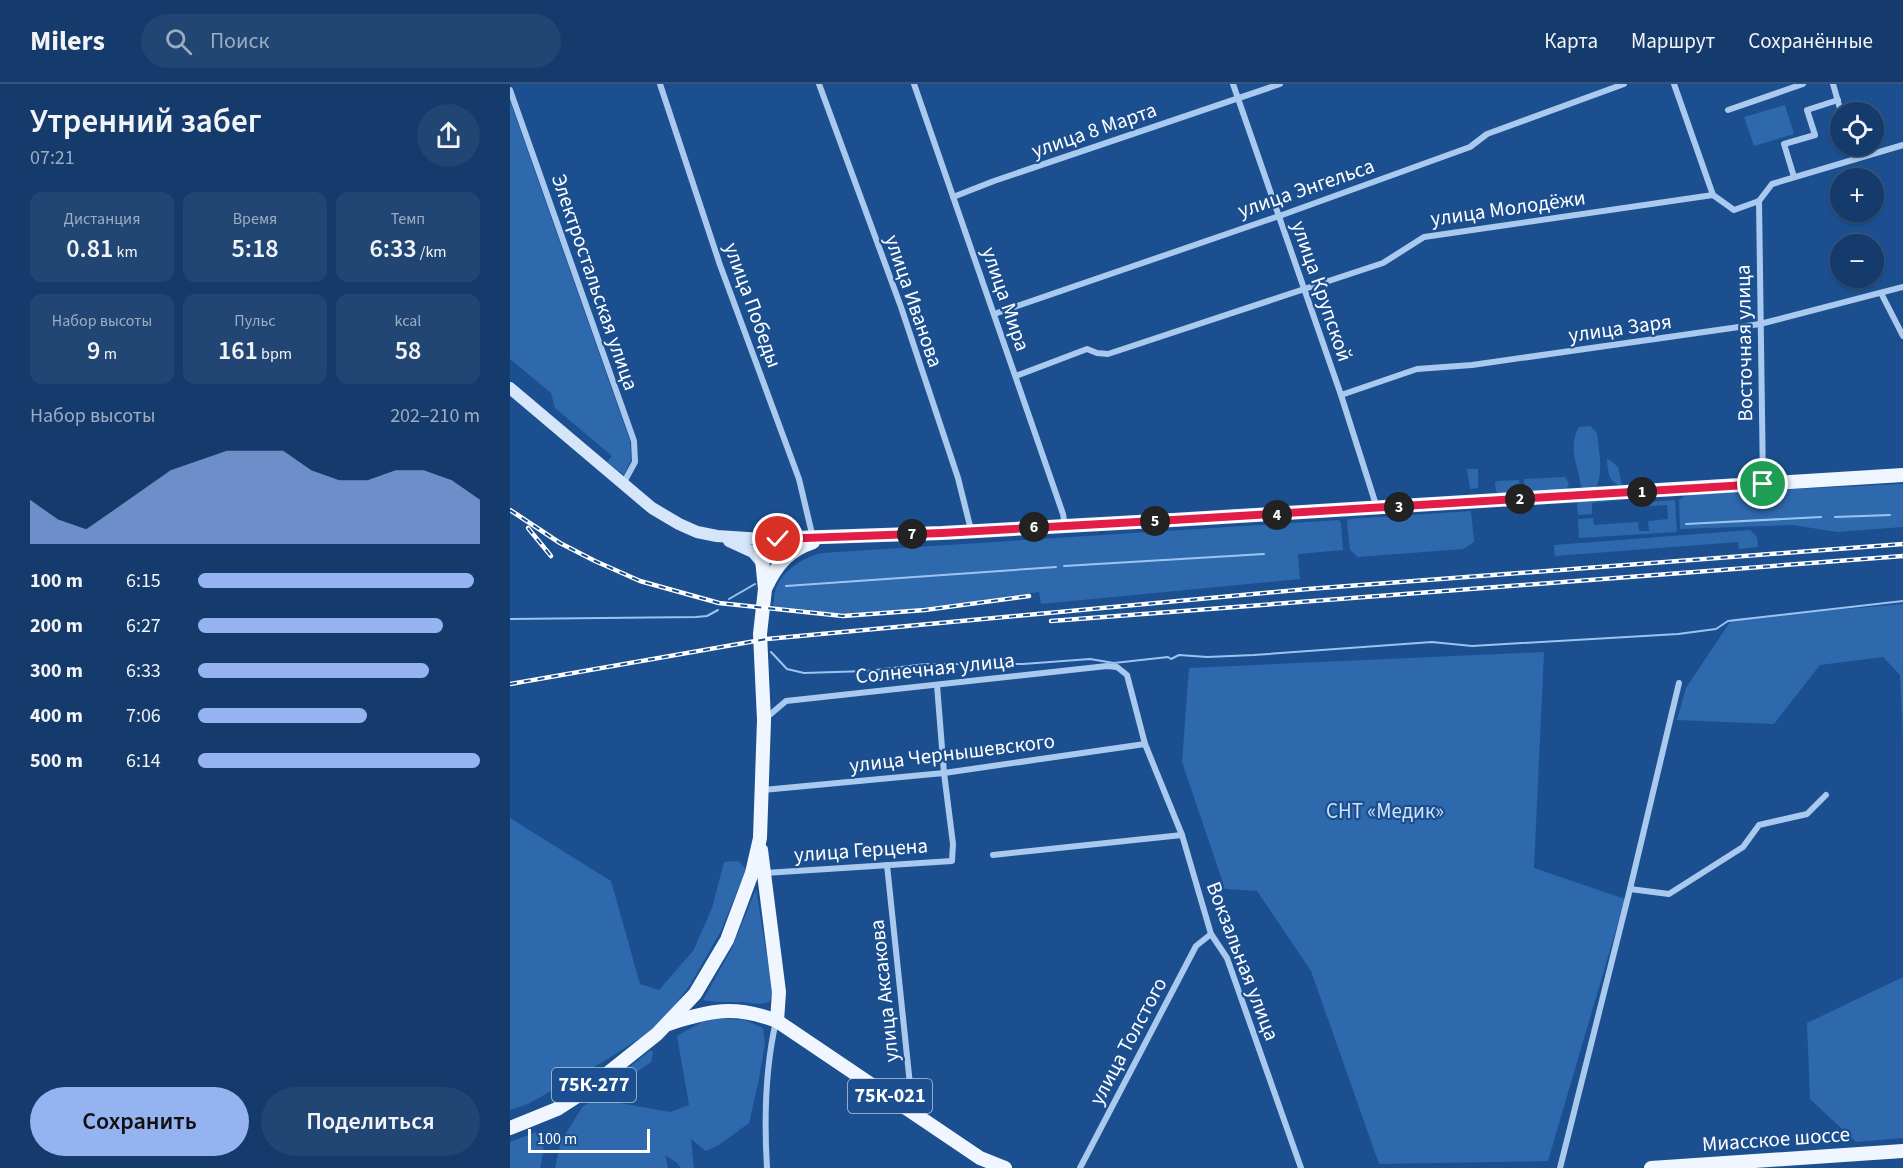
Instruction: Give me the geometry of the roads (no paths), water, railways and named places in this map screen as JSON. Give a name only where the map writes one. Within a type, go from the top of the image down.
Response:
[{"type":"main road","points":[[510,388],[652,508],[697,532],[717,536],[763,539],[971,531],[1377,509],[1903,475]]},
{"type":"main road","points":[[717,536],[753,552],[763,564]]},
{"type":"main road","points":[[778,564],[796,549],[819,538]]},
{"type":"main road","points":[[666,1024],[695,994],[727,940],[752,873],[760,838],[764,720],[760,634],[765,589],[761,549],[763,539]]},
{"type":"main road","points":[[765,589],[778,564],[781,551],[778,539]]},
{"type":"main road","points":[[760,838],[779,992],[777,1021]]},
{"type":"main road","name":"75К-021","points":[[666,1024],[722,1010],[748,1011],[777,1021],[980,1158],[1005,1168]]},
{"type":"main road","name":"75К-277","points":[[510,1128],[557,1109],[588,1089],[657,1034],[666,1024]]},
{"type":"main road","name":"Миасское шоссе","points":[[1651,1168],[1903,1152]]},
{"type":"street","name":"улица Победы","points":[[660,84],[720,265],[800,479],[819,538]]},
{"type":"street","name":"улица Иванова","points":[[819,84],[901,307],[958,477],[971,531]]},
{"type":"street","name":"улица Мира","points":[[914,84],[1016,376],[1065,525]]},
{"type":"street","name":"улица Крупской","points":[[1233,84],[1341,395],[1377,509]]},
{"type":"street","name":"улица 8 Марта","points":[[953,197],[1280,84]]},
{"type":"street","name":"улица Энгельса","points":[[994,314],[1279,216],[1470,147],[1487,134],[1624,84]]},
{"type":"street","points":[[1674,84],[1713,195],[1734,210],[1759,201],[1772,184],[1903,145]]},
{"type":"street","points":[[1728,110],[1803,84]]},
{"type":"street","points":[[1794,177],[1784,144],[1815,135],[1807,110],[1838,100],[1833,84]]},
{"type":"street","name":"Электростальская улица","points":[[510,90],[634,441],[635,462],[623,484]]},
{"type":"street","name":"улица Молодёжи","points":[[1016,376],[1087,349],[1108,354],[1383,263],[1424,237],[1713,195]]},
{"type":"street","name":"Восточная улица","points":[[1759,201],[1763,484]]},
{"type":"street","name":"улица Заря","points":[[1341,395],[1417,369],[1472,365],[1760,324],[1903,287]]},
{"type":"street","points":[[1881,293],[1903,336]]},
{"type":"street","name":"Солнечная улица","points":[[764,720],[786,701],[1107,666],[1117,667]]},
{"type":"street","name":"Вокзальная улица","points":[[1117,667],[1127,675],[1145,744],[1182,835],[1211,934],[1227,958],[1301,1168]]},
{"type":"street","points":[[1560,1168],[1679,683]]},
{"type":"street","points":[[938,685],[944,773]]},
{"type":"street","name":"улица Чернышевского","points":[[763,790],[944,773],[1145,744]]},
{"type":"street","name":"улица Герцена","points":[[764,873],[952,861],[954,853],[944,773]]},
{"type":"street","points":[[1630,889],[1669,894],[1743,847],[1759,825],[1807,814],[1826,795]]},
{"type":"street","points":[[993,855],[1182,835]]},
{"type":"street","name":"улица Аксакова","points":[[887,865],[913,1113]]},
{"type":"street","name":"улица Толстого","points":[[1080,1168],[1196,946],[1211,934]]},
{"type":"street","points":[[767,1168],[765,1112],[767,1070],[777,1021]]},
{"type":"waterway","points":[[1835,517],[1890,515]]},
{"type":"waterway","points":[[1686,524],[1821,517]]},
{"type":"waterway","points":[[1064,566],[1264,554]]},
{"type":"waterway","points":[[786,586],[1056,567]]},
{"type":"waterway","points":[[729,599],[755,584]]},
{"type":"waterway","points":[[771,652],[787,669],[804,673],[867,671],[926,664],[1023,664],[1090,659],[1114,663],[1168,657],[1171,659],[1179,655],[1207,657],[1254,655],[1432,642],[1472,646],[1678,634],[1716,629],[1728,621],[1903,601]]},
{"type":"waterway","points":[[510,619],[696,617],[707,616],[718,610]]},
{"type":"railway","points":[[510,510],[560,543],[595,561],[640,581],[719,603],[843,616],[925,610],[1029,596]]},
{"type":"railway","points":[[528,528],[551,556]]},
{"type":"railway","points":[[510,684],[767,639],[1308,589],[1903,544]]},
{"type":"railway","points":[[1051,621],[1903,556]]},
{"type":"park label","name":"СНТ «Медик»","points":[[1385,811]]}]
